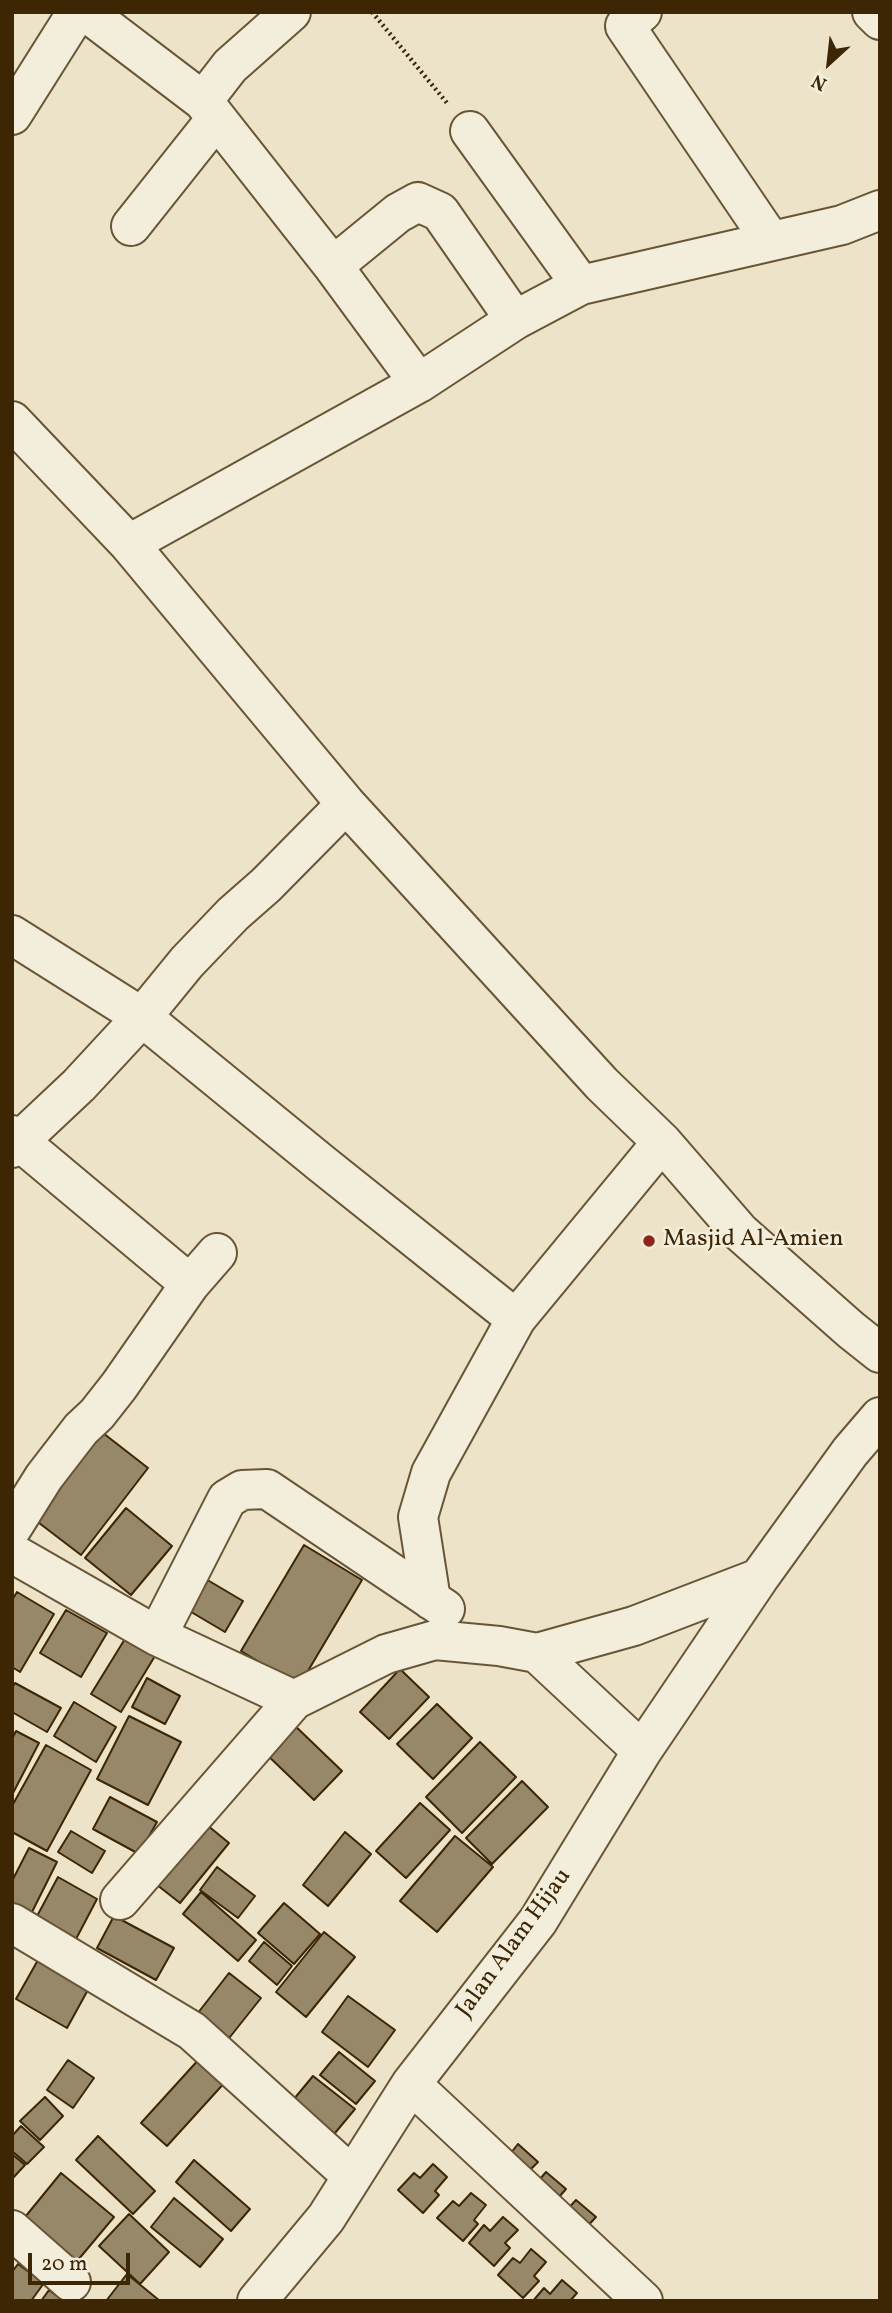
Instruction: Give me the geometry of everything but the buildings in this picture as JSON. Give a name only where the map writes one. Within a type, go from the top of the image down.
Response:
[{"type":"street","points":[[12,115],[77,12]]},
{"type":"street","points":[[86,12],[209,110],[333,265],[419,383]]},
{"type":"street","points":[[131,226],[209,110],[230,66],[291,12]]},
{"type":"street","points":[[642,12],[625,26],[771,241]]},
{"type":"street","points":[[872,12],[880,20]]},
{"type":"street","points":[[470,131],[580,285]]},
{"type":"street","points":[[333,265],[398,213],[418,202],[440,212],[515,320]]},
{"type":"street","points":[[129,544],[419,383],[515,320],[580,285],[842,225],[880,210]]},
{"type":"street","points":[[16,433],[129,544],[346,804],[602,1084],[662,1142],[740,1232],[880,1353]]},
{"type":"street","points":[[190,1283],[15,1141],[79,1085],[142,1017],[187,962],[346,804]]},
{"type":"street","points":[[12,935],[142,1017],[516,1319]]},
{"type":"street","points":[[431,1600],[418,1517],[430,1473],[516,1319],[662,1142]]},
{"type":"street","points":[[12,1528],[44,1477],[119,1386],[190,1283],[217,1252]]},
{"type":"street","name":"Jalan Alam Hijau","points":[[257,2301],[326,2218],[411,2084],[538,1921],[642,1751],[759,1578],[850,1452],[880,1417]]},
{"type":"street","points":[[157,1636],[227,1499],[242,1490],[267,1489],[499,1646]]},
{"type":"street","points":[[12,1553],[157,1636],[294,1700]]},
{"type":"street","points":[[120,1900],[294,1700],[386,1654],[435,1640],[499,1646],[537,1653],[634,1626],[759,1578]]},
{"type":"street","points":[[537,1653],[642,1751]]},
{"type":"street","points":[[12,1923],[192,2031],[352,2176]]},
{"type":"street","points":[[411,2084],[643,2301]]},
{"type":"street","points":[[12,2230],[71,2282]]},
{"type":"path","points":[[372,12],[470,131]]},
{"type":"place","name":"Masjid Al-Amien","points":[[649,1241]]}]
